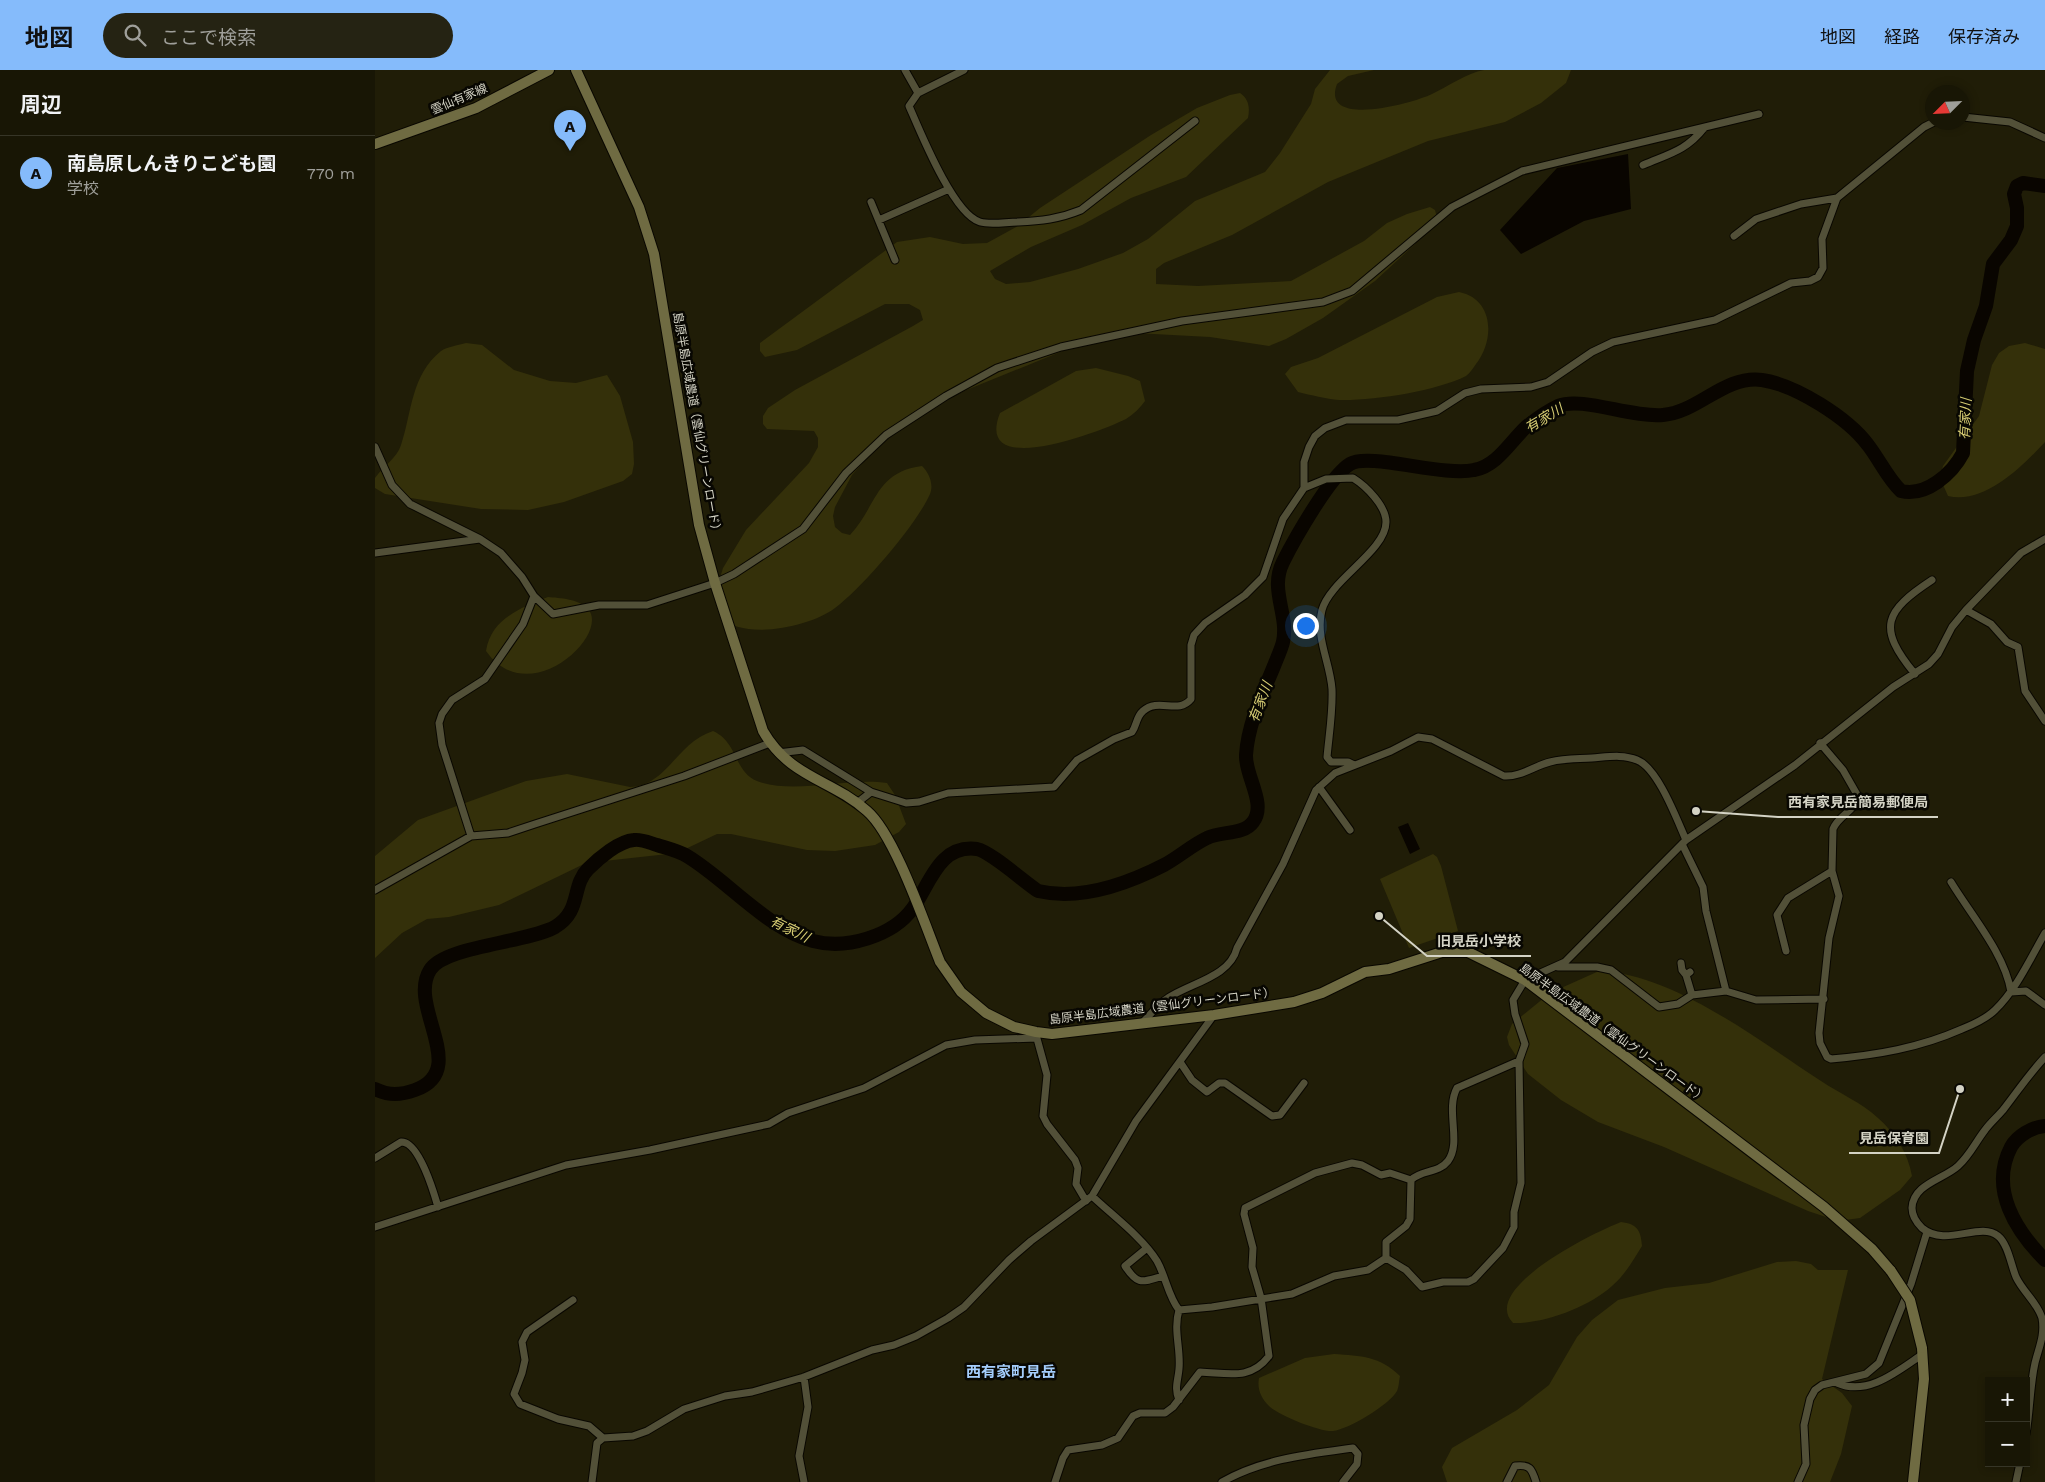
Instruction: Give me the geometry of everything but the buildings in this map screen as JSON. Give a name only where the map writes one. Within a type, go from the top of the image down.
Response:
[{"type":"street","name":"雲仙有家線","points":[[375,144],[476,108],[549,70]]},
{"type":"street","name":"島原半島広域農道（雲仙グリーンロード）","points":[[576,70],[639,207],[648,231],[659,275],[699,525],[715,583],[758,718],[770,743],[797,770],[857,803],[879,824],[895,855],[949,978],[974,1005],[1001,1021],[1036,1035],[1068,1033],[1143,1022],[1214,1015],[1309,999],[1365,972],[1389,969],[1443,952],[1455,950],[1479,956],[1525,980],[1824,1207],[1872,1249],[1891,1271],[1910,1300],[1923,1351],[1924,1379],[1913,1482]]},
{"type":"street","points":[[905,70],[918,94]]},
{"type":"street","points":[[964,70],[918,94],[909,106],[949,189],[967,214],[979,222],[1040,222],[1061,218],[1093,202],[1195,121]]},
{"type":"street","points":[[375,447],[392,485],[410,504],[481,539],[501,554],[521,577],[534,596],[553,614],[599,605],[647,605],[715,583],[734,574],[803,529],[846,472],[886,435],[946,396],[997,368],[1061,347],[1182,320],[1323,302],[1352,291],[1452,207],[1522,171],[1759,114]]},
{"type":"street","points":[[1970,119],[2010,122],[2045,138]]},
{"type":"street","points":[[1735,236],[1755,219],[1801,204],[1837,198],[1925,127]]},
{"type":"street","points":[[1643,165],[1683,149],[1704,128]]},
{"type":"street","points":[[879,220],[949,189]]},
{"type":"street","points":[[778,753],[803,750],[871,792],[906,803],[919,802],[948,793],[1055,787],[1077,760],[1093,750],[1132,732],[1138,716],[1144,709],[1159,704],[1177,707],[1188,703],[1193,694],[1191,645],[1194,635],[1205,623],[1254,587],[1263,577],[1283,519],[1304,488],[1304,462],[1309,447],[1315,436],[1325,428],[1346,420],[1398,420],[1437,411],[1465,393],[1481,389],[1531,387],[1548,382],[1592,352],[1613,342],[1715,320],[1791,283],[1818,278],[1823,268],[1822,239],[1837,198]]},
{"type":"street","points":[[871,202],[895,260]]},
{"type":"street","points":[[1304,488],[1333,477],[1347,478],[1358,481],[1383,508],[1386,525],[1384,532],[1359,566],[1343,578],[1322,608],[1322,647],[1332,687],[1327,757],[1331,762],[1348,762],[1354,765]]},
{"type":"street","points":[[375,554],[481,539]]},
{"type":"street","points":[[1557,967],[1684,842],[1795,764],[1893,688],[1929,664],[1938,654],[1951,627],[1966,610],[2021,553],[2045,539]]},
{"type":"street","points":[[1915,674],[1902,657],[1891,633],[1891,621],[1901,602],[1932,580]]},
{"type":"street","points":[[471,836],[442,745],[439,723],[442,714],[452,700],[485,679],[523,624],[534,596]]},
{"type":"street","points":[[1966,610],[1991,624],[2007,642],[2018,647],[2025,691],[2045,721]]},
{"type":"street","points":[[1143,1022],[1165,999],[1217,973],[1233,960],[1237,948],[1283,864],[1319,787],[1335,773],[1391,751],[1418,737],[1425,736],[1504,776],[1516,776],[1548,762],[1566,758],[1620,756],[1643,763],[1652,774],[1672,808],[1703,887],[1706,911],[1726,991]]},
{"type":"street","points":[[375,890],[471,836],[508,832],[526,827],[684,776],[770,743]]},
{"type":"street","points":[[1820,743],[1843,770],[1859,798],[1857,804],[1839,819],[1833,829],[1832,872],[1839,896],[1829,938],[1820,1043],[1824,1054],[1831,1059],[1883,1054],[1911,1048],[1970,1026],[1994,1012],[2011,992],[2045,933]]},
{"type":"street","points":[[1319,787],[1351,830]]},
{"type":"street","points":[[857,803],[871,792]]},
{"type":"street","points":[[1786,951],[1777,916],[1788,898],[1832,872]]},
{"type":"street","points":[[1951,882],[1995,951],[2009,978],[2011,992]]},
{"type":"street","points":[[1681,963],[1682,970],[1688,974],[1692,995]]},
{"type":"street","points":[[1386,1258],[1405,1270],[1419,1286],[1425,1286],[1443,1282],[1468,1282],[1492,1262],[1503,1248],[1513,1227],[1521,1183],[1519,1060],[1525,1044],[1513,1007],[1513,1000],[1525,980],[1557,967],[1597,967],[1611,970],[1659,1007],[1678,1004],[1692,995],[1726,991],[1756,1000],[1824,999]]},
{"type":"street","points":[[2011,992],[2026,991],[2045,1005]]},
{"type":"street","points":[[592,1482],[597,1443],[603,1438],[633,1436],[647,1431],[684,1409],[725,1396],[752,1392],[804,1377],[872,1350],[894,1345],[916,1336],[964,1307],[1009,1260],[1031,1241],[1089,1199],[1136,1121],[1214,1015]]},
{"type":"street","points":[[375,1227],[566,1165],[650,1150],[769,1124],[788,1113],[864,1088],[946,1045],[975,1040],[1036,1035],[1047,1074],[1043,1116],[1077,1164],[1076,1184],[1089,1199],[1147,1248],[1158,1262],[1173,1303],[1179,1310]]},
{"type":"street","points":[[2028,1422],[2035,1363],[2043,1334],[2042,1320],[2037,1306],[2017,1280],[2003,1242],[1998,1236],[1987,1231],[1946,1237],[1927,1232],[1915,1217],[1912,1208],[1915,1199],[1928,1184],[1953,1170],[1969,1156],[1985,1130],[2003,1110],[2019,1086],[2045,1057]]},
{"type":"street","points":[[1411,1180],[1420,1173],[1435,1171],[1441,1168],[1452,1154],[1452,1101],[1457,1088],[1462,1084],[1519,1060]]},
{"type":"street","points":[[1180,1062],[1192,1080],[1207,1092],[1219,1083],[1225,1083],[1271,1116],[1280,1115],[1304,1083]]},
{"type":"street","points":[[375,1158],[401,1142],[410,1145],[424,1166],[439,1207]]},
{"type":"street","points":[[1055,1482],[1063,1458],[1069,1450],[1102,1445],[1117,1438],[1133,1416],[1146,1412],[1165,1413],[1179,1400],[1200,1372],[1247,1373],[1260,1368],[1269,1356],[1261,1298],[1252,1267],[1253,1248],[1243,1214],[1245,1208],[1315,1173],[1352,1163],[1362,1165],[1381,1175],[1390,1173],[1411,1180]]},
{"type":"street","points":[[1386,1258],[1386,1242],[1406,1226],[1410,1219],[1412,1210],[1411,1180]]},
{"type":"street","points":[[1798,1482],[1806,1464],[1804,1424],[1810,1399],[1815,1390],[1822,1385],[1837,1383],[1866,1374],[1879,1363],[1911,1284],[1927,1232]]},
{"type":"street","points":[[1147,1248],[1125,1266],[1133,1279],[1141,1282],[1163,1276]]},
{"type":"street","points":[[1179,1310],[1212,1308],[1292,1294],[1334,1276],[1368,1270],[1386,1258]]},
{"type":"street","points":[[573,1300],[527,1332],[522,1342],[525,1360],[514,1394],[520,1404],[558,1419],[589,1426],[603,1438]]},
{"type":"street","points":[[1179,1310],[1175,1323],[1179,1369],[1175,1390],[1179,1400]]},
{"type":"street","points":[[1837,1383],[1854,1388],[1876,1382],[1892,1375],[1923,1351]]},
{"type":"street","points":[[804,1377],[808,1407],[799,1456],[804,1482]]},
{"type":"street","points":[[1223,1482],[1236,1474],[1289,1457],[1353,1448],[1358,1454],[1357,1464],[1343,1482]]},
{"type":"street","points":[[1507,1482],[1515,1466],[1526,1465],[1531,1468],[1537,1482]]},
{"type":"street","points":[[2016,1482],[2019,1467]]},
{"type":"shaded area","points":[[1330,70],[1374,70],[1348,76],[1337,84],[1335,98],[1342,106],[1355,109],[1371,109],[1390,107],[1422,98],[1464,77],[1484,70],[1571,70],[1566,83],[1541,103],[1505,122],[1428,141],[1328,182],[1232,235],[1164,263],[1156,269],[1156,284],[1198,286],[1291,281],[1364,241],[1387,223],[1430,207],[1435,210],[1437,218],[1414,245],[1375,281],[1323,318],[1286,339],[1269,346],[1210,337],[1116,332],[1092,339],[964,391],[913,418],[877,447],[852,475],[835,507],[833,516],[835,527],[842,533],[850,535],[879,492],[895,475],[907,469],[922,466],[929,475],[931,490],[923,507],[888,555],[846,599],[824,615],[794,626],[777,629],[760,630],[745,628],[731,624],[720,617],[715,594],[723,568],[746,530],[809,463],[818,447],[818,438],[814,431],[767,429],[763,424],[763,416],[768,408],[795,390],[923,320],[920,310],[909,304],[885,304],[797,350],[765,357],[760,351],[760,343],[897,242],[930,237],[963,244],[987,243],[1018,226],[1040,208],[1151,135],[1197,108],[1240,93],[1248,104],[1248,118],[1186,177],[1131,198],[1082,225],[1031,247],[990,271],[995,279],[1006,284],[1030,282],[1078,269],[1123,253],[1148,239],[1195,201],[1265,172],[1280,153],[1311,104],[1315,89]]},
{"type":"shaded area","points":[[1628,154],[1631,209],[1584,221],[1521,254],[1500,230],[1557,168]]},
{"type":"shaded area","points":[[1459,292],[1471,296],[1479,303],[1485,312],[1488,322],[1486,344],[1482,354],[1466,376],[1438,386],[1404,394],[1369,399],[1339,400],[1298,392],[1285,374],[1291,367],[1318,358],[1437,297]]},
{"type":"shaded area","points":[[466,343],[482,345],[514,370],[550,381],[576,383],[607,375],[620,396],[633,442],[634,464],[632,474],[623,481],[564,502],[528,510],[481,509],[385,494],[375,488],[375,478],[399,450],[414,395],[424,371],[441,351]]},
{"type":"shaded area","points":[[2025,343],[2045,349],[2045,442],[2026,462],[1989,489],[1975,495],[1962,497],[1948,496],[1940,478],[1943,466],[1979,416],[1992,365],[1999,353],[2009,346]]},
{"type":"shaded area","points":[[1096,368],[1140,381],[1145,401],[1137,411],[1126,419],[1092,433],[1044,446],[1022,448],[1005,444],[997,433],[1000,413],[1076,371]]},
{"type":"shaded area","points":[[548,597],[575,601],[588,609],[592,620],[588,635],[577,649],[562,662],[543,671],[523,674],[504,668],[486,651],[494,631],[500,623],[517,610]]},
{"type":"shaded area","points":[[713,731],[727,742],[744,771],[757,781],[787,786],[855,782],[887,783],[895,795],[906,824],[899,832],[875,845],[835,851],[807,850],[731,834],[717,834],[677,853],[586,863],[499,905],[449,917],[427,919],[402,933],[375,958],[375,856],[418,820],[526,781],[567,774],[630,787],[643,785],[663,772],[700,737]]},
{"type":"shaded area","points":[[1408,823],[1420,849],[1410,854],[1398,827]]},
{"type":"shaded area","points":[[1433,854],[1437,857],[1441,866],[1458,931],[1409,948],[1380,879]]},
{"type":"shaded area","points":[[1599,971],[1627,975],[1686,996],[1743,1029],[1821,1081],[1858,1103],[1890,1130],[1904,1151],[1912,1176],[1900,1190],[1860,1218],[1838,1221],[1808,1211],[1664,1147],[1598,1122],[1561,1100],[1528,1074],[1509,1045],[1507,1037],[1512,1024],[1550,993]]},
{"type":"shaded area","points":[[1621,1222],[1631,1224],[1637,1229],[1641,1236],[1642,1246],[1617,1282],[1591,1301],[1565,1313],[1538,1321],[1513,1323],[1507,1309],[1512,1294],[1526,1278],[1567,1249]]},
{"type":"shaded area","points":[[1796,1261],[1811,1264],[1818,1270],[1848,1270],[1822,1379],[1842,1393],[1852,1406],[1841,1454],[1830,1482],[1447,1482],[1442,1467],[1452,1448],[1517,1410],[1549,1385],[1577,1337],[1592,1320],[1618,1300],[1665,1288],[1709,1283],[1777,1262]]},
{"type":"shaded area","points":[[1334,1354],[1370,1358],[1385,1364],[1400,1376],[1397,1391],[1393,1397],[1368,1416],[1349,1426],[1333,1431],[1309,1426],[1290,1418],[1274,1410],[1264,1400],[1259,1390],[1259,1378],[1305,1358]]},
{"type":"waterway","name":"有家川","points":[[375,1089],[395,1094],[415,1090],[431,1081],[438,1068],[438,1053],[426,1001],[425,985],[430,970],[438,962],[451,955],[525,937],[555,927],[569,914],[579,883],[588,869],[609,851],[628,841],[643,841],[684,854],[780,926],[796,935],[813,941],[840,944],[868,938],[894,926],[913,908],[931,877],[945,859],[953,853],[964,849],[983,851],[1038,891],[1054,894],[1071,894],[1103,889],[1135,878],[1164,865],[1207,838],[1238,831],[1249,826],[1257,815],[1258,807],[1247,763],[1247,743],[1256,710],[1283,642],[1284,622],[1278,592],[1279,572],[1288,552],[1313,509],[1333,481],[1350,464],[1360,461],[1373,461],[1444,470],[1474,470],[1490,464],[1503,453],[1526,427],[1558,406],[1568,404],[1593,405],[1636,413],[1663,415],[1688,408],[1723,388],[1736,383],[1748,380],[1762,380],[1790,388],[1820,404],[1848,424],[1868,445],[1901,491],[1920,491],[1929,487],[1945,476],[1963,453],[1967,371],[1974,340],[1986,306],[1993,264],[2011,240],[2017,226],[2017,208],[2014,194],[2017,186],[2023,183],[2045,186]]},
{"type":"waterway","points":[[2045,1126],[2030,1130],[2014,1143],[2005,1163],[2003,1178],[2004,1194],[2016,1223],[2034,1249],[2045,1260]]},
{"type":"place","name":"南島原しんきりこども園","points":[[570,151]]},
{"type":"place","name":"西有家見岳簡易郵便局","points":[[1696,811]]},
{"type":"place","name":"旧見岳小学校","points":[[1379,916]]},
{"type":"place","name":"見岳保育園","points":[[1960,1089]]},
{"type":"district","name":"西有家町見岳","points":[[1011,1372]]}]
